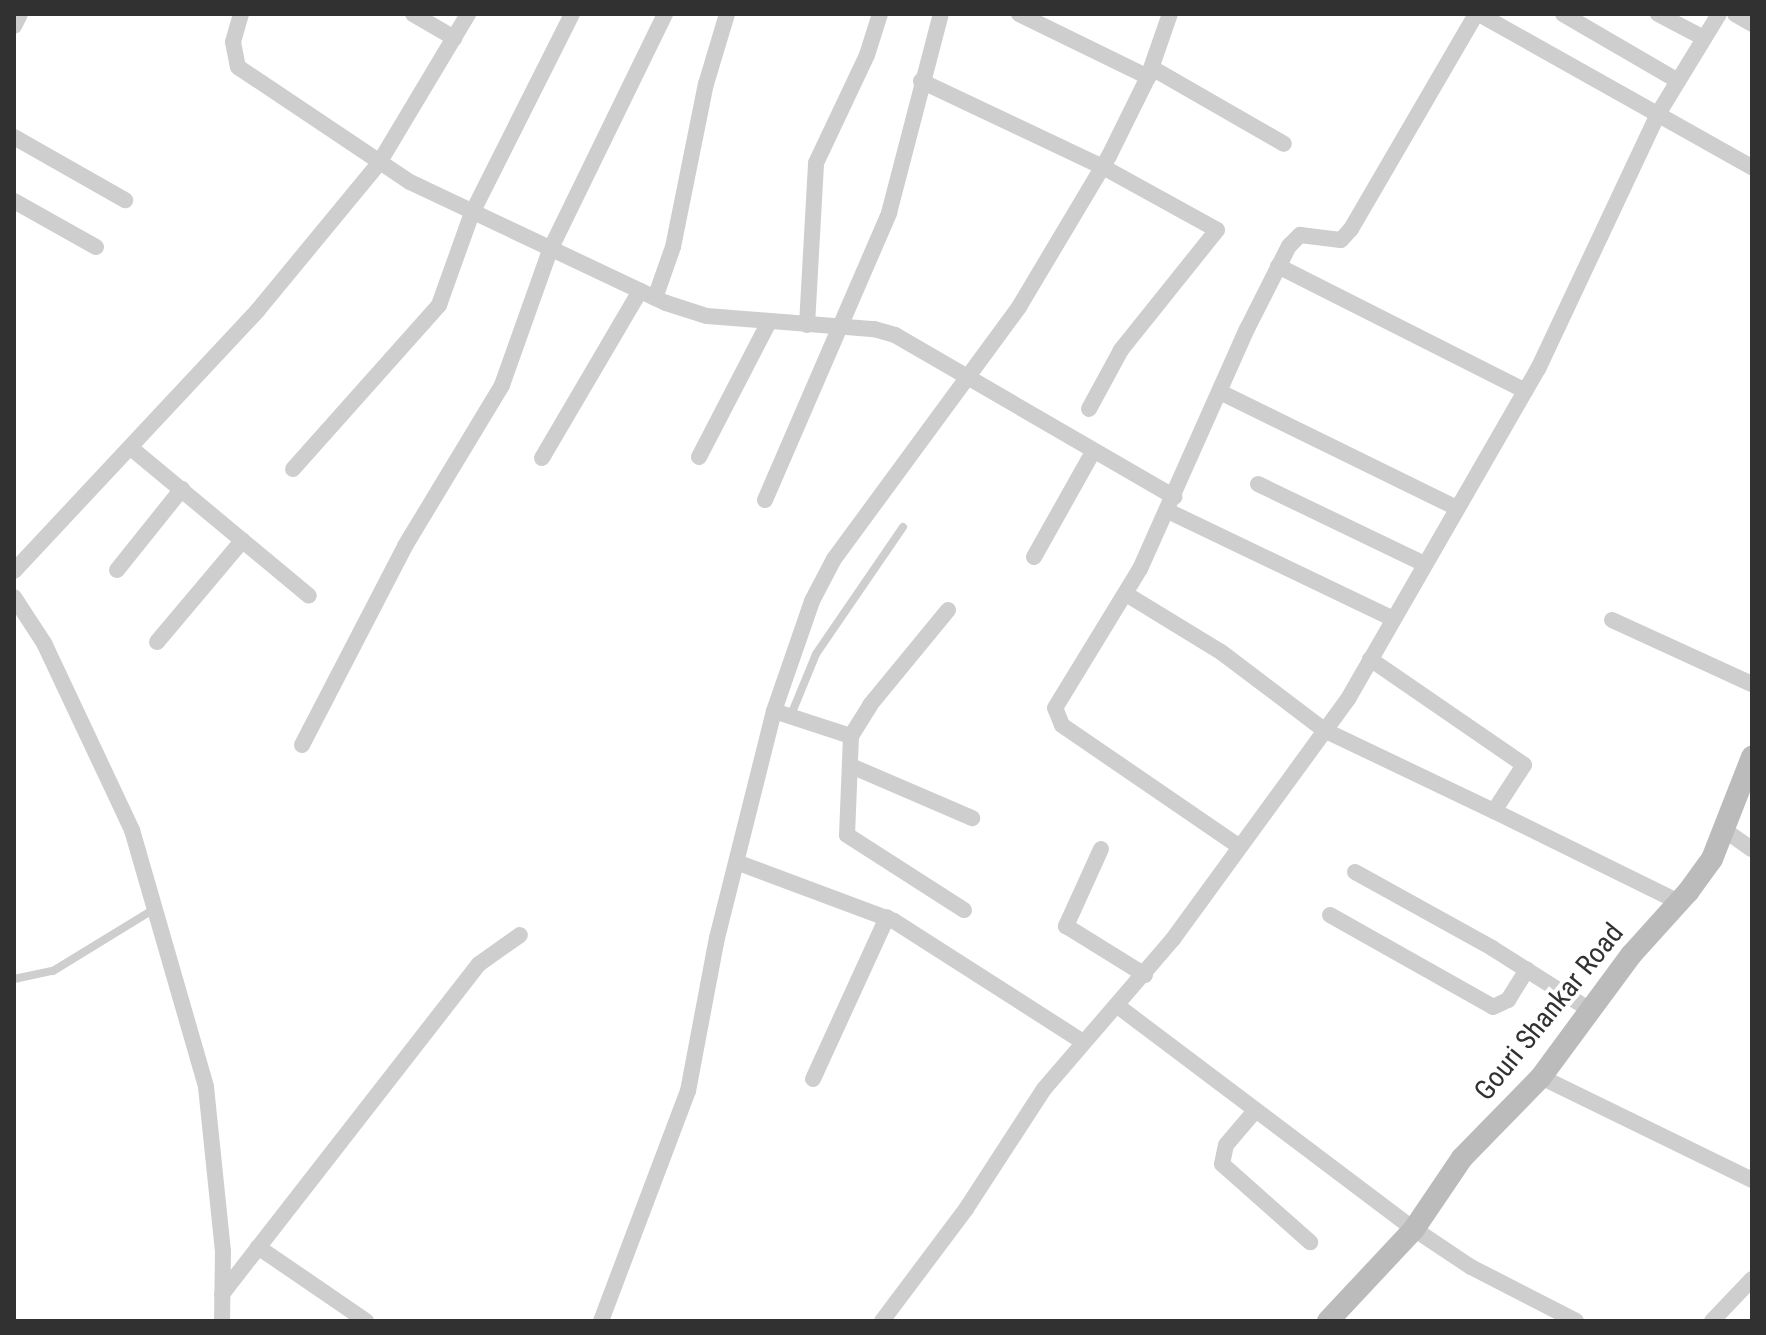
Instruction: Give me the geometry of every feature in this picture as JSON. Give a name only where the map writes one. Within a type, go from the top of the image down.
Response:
[{"type":"street","points":[[14,26],[20,14]]},
{"type":"street","points":[[241,14],[233,42],[238,67],[379,163],[472,213],[647,294],[707,316],[842,327],[895,335],[969,376],[1171,504],[1393,619]]},
{"type":"street","points":[[413,14],[454,38]]},
{"type":"street","points":[[14,571],[258,310],[379,163],[468,14]]},
{"type":"street","points":[[293,469],[428,323],[472,213],[572,14]]},
{"type":"street","points":[[302,745],[405,546],[502,385],[550,250],[665,14]]},
{"type":"street","points":[[542,458],[647,294],[673,247],[706,84],[727,14]]},
{"type":"street","points":[[807,325],[816,163],[867,55],[880,14]]},
{"type":"street","points":[[765,500],[842,327],[903,173],[921,81],[941,14]]},
{"type":"street","points":[[1019,14],[1150,72],[1284,144]]},
{"type":"street","points":[[601,1321],[672,1145],[688,1091],[717,938],[783,713],[812,601],[834,559],[1019,307],[1103,167],[1150,72],[1170,14]]},
{"type":"street","points":[[1237,845],[1056,717],[1060,697],[1126,594],[1171,504],[1278,266],[1300,235],[1341,240],[1351,229],[1478,14],[1752,167]]},
{"type":"street","points":[[1563,14],[1678,81]]},
{"type":"street","points":[[1658,14],[1704,38]]},
{"type":"street","points":[[882,1321],[966,1209],[1044,1089],[1145,975],[1237,845],[1324,730],[1370,659],[1525,391],[1658,114],[1719,14]]},
{"type":"street","points":[[1735,14],[1752,24]]},
{"type":"street","points":[[921,81],[1103,167],[1217,230],[1121,350],[1089,409]]},
{"type":"street","points":[[14,137],[125,200]]},
{"type":"street","points":[[14,201],[96,247]]},
{"type":"street","points":[[1278,266],[1525,391]]},
{"type":"street","points":[[699,457],[769,322]]},
{"type":"street","points":[[1220,392],[1457,508]]},
{"type":"street","points":[[131,448],[309,596]]},
{"type":"street","points":[[1034,557],[1093,452]]},
{"type":"street","points":[[1258,484],[1424,564]]},
{"type":"street","points":[[117,570],[182,489]]},
{"type":"street","points":[[157,642],[243,540]]},
{"type":"street","points":[[1126,594],[1221,652],[1324,730],[1679,902]]},
{"type":"street","points":[[14,597],[44,643],[132,830],[206,1087],[222,1321]]},
{"type":"street","points":[[948,610],[870,705],[851,736],[847,835],[964,910]]},
{"type":"street","points":[[1612,620],[1752,684]]},
{"type":"street","points":[[1370,659],[1524,765],[1494,811]]},
{"type":"street","points":[[783,713],[851,736]]},
{"type":"street","name":"Gouri Shankar Road","points":[[1328,1321],[1414,1229],[1462,1158],[1541,1077],[1590,1010],[1712,859],[1752,757]]},
{"type":"street","points":[[851,766],[972,818]]},
{"type":"street","points":[[1723,829],[1752,849]]},
{"type":"street","points":[[1101,849],[1066,926],[1145,975]]},
{"type":"street","points":[[739,863],[887,917],[1083,1042]]},
{"type":"street","points":[[1355,872],[1527,970],[1590,1010]]},
{"type":"street","points":[[1330,915],[1493,1007],[1508,1000],[1527,970]]},
{"type":"street","points":[[813,1079],[887,917]]},
{"type":"street","points":[[222,1294],[479,964],[520,935]]},
{"type":"street","points":[[1119,1007],[1254,1112],[1414,1229],[1471,1267],[1576,1321]]},
{"type":"street","points":[[1541,1077],[1752,1180]]},
{"type":"street","points":[[1254,1112],[1226,1145],[1222,1164],[1310,1242]]},
{"type":"street","points":[[258,1247],[366,1321]]},
{"type":"street","points":[[1712,1321],[1752,1279]]},
{"type":"lane","points":[[783,713],[816,654],[903,527]]},
{"type":"lane","points":[[14,979],[53,971],[154,908]]}]
